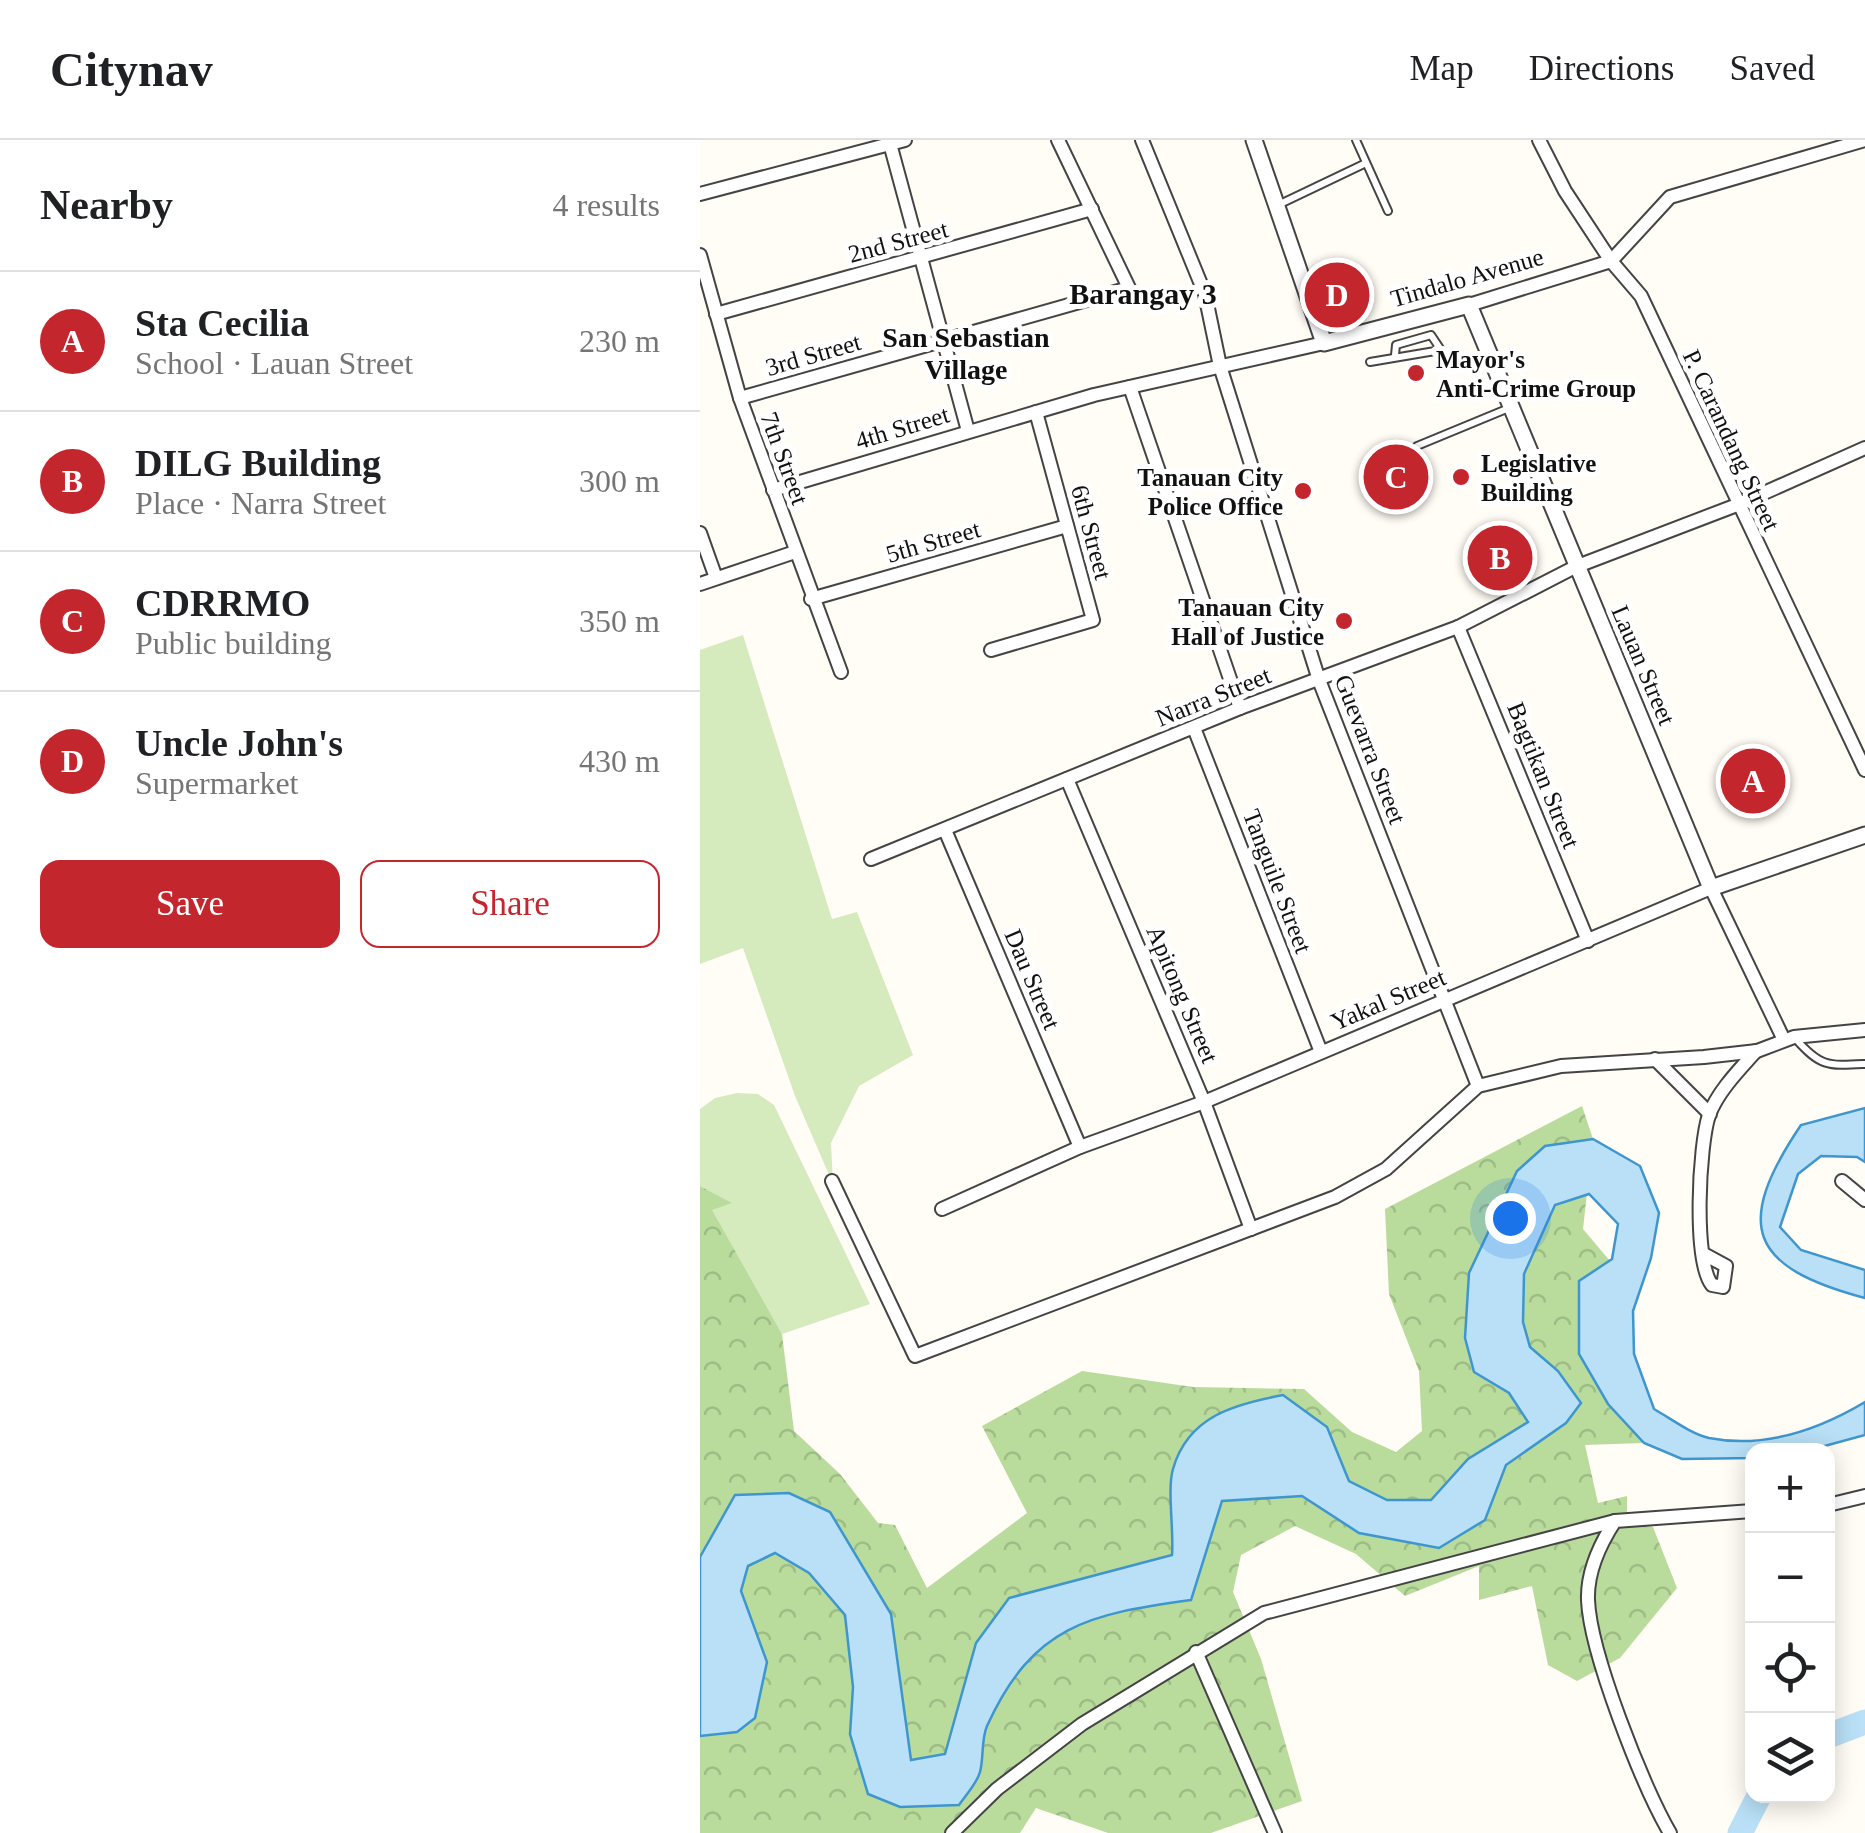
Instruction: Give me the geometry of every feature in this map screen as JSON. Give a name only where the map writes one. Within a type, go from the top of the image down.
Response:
[{"type":"street","points":[[700,194],[905,140]]},
{"type":"street","points":[[1058,140],[1092,209]]},
{"type":"street","name":"Guevarra Street","points":[[1142,140],[1205,294],[1220,366],[1319,680],[1478,1086]]},
{"type":"street","points":[[1254,140],[1324,342]]},
{"type":"street","name":"P. Carandang Street","points":[[1539,140],[1565,192],[1610,261],[1640,296],[1865,770]]},
{"type":"street","points":[[1610,261],[1670,197],[1865,140]]},
{"type":"street","points":[[890,142],[968,430]]},
{"type":"street","name":"2nd Street","points":[[716,314],[1092,209]]},
{"type":"street","name":"3rd Street","points":[[740,398],[1129,288],[1092,209]]},
{"type":"street","name":"7th Street","points":[[700,255],[740,398],[811,600],[841,672]]},
{"type":"street","name":"Tindalo Avenue","points":[[1220,366],[1469,305],[1610,261]]},
{"type":"street","name":"Lauan Street","points":[[1469,305],[1712,888],[1789,1038]]},
{"type":"street","name":"4th Street","points":[[773,490],[968,430],[1220,366]]},
{"type":"street","points":[[1130,386],[1240,708]]},
{"type":"street","name":"6th Street","points":[[991,650],[1093,620],[1036,412]]},
{"type":"street","name":"Narra Street","points":[[871,859],[1240,708],[1458,626],[1575,567],[1737,504],[1865,448]]},
{"type":"street","name":"5th Street","points":[[811,600],[1067,526]]},
{"type":"street","points":[[700,534],[716,578]]},
{"type":"street","points":[[700,584],[795,552]]},
{"type":"street","name":"Bagtikan Street","points":[[1458,626],[1588,942]]},
{"type":"street","name":"Tanguile Street","points":[[1194,728],[1321,1052]]},
{"type":"street","name":"Apitong Street","points":[[1067,779],[1204,1102],[1251,1229]]},
{"type":"street","name":"Dau Street","points":[[944,830],[1080,1146]]},
{"type":"street","points":[[1712,888],[1865,835]]},
{"type":"street","name":"Yakal Street","points":[[942,1209],[1080,1146],[1204,1102],[1712,888]]},
{"type":"street","points":[[832,1181],[914,1356],[1335,1198],[1386,1169],[1478,1086],[1560,1066],[1757,1051],[1789,1038],[1865,1030]]},
{"type":"street","points":[[1702,1254],[1702,1167],[1710,1114],[1757,1051]]},
{"type":"street","points":[[1655,1060],[1710,1114]]},
{"type":"street","points":[[1842,1182],[1865,1200]]},
{"type":"street","points":[[1835,1504],[1865,1496]]},
{"type":"street","points":[[952,1833],[997,1790],[1082,1724],[1264,1614],[1616,1521],[1745,1512]]},
{"type":"street","points":[[1616,1521],[1602,1542],[1588,1601],[1618,1708],[1656,1809],[1670,1833]]},
{"type":"street","points":[[1196,1652],[1274,1833]]},
{"type":"lane","points":[[1356,140],[1388,211]]},
{"type":"lane","points":[[1278,205],[1366,163]]},
{"type":"lane","points":[[1370,362],[1395,354],[1403,358],[1440,350],[1431,334],[1396,344],[1395,354]]},
{"type":"lane","points":[[1417,446],[1510,408]]},
{"type":"lane","points":[[1789,1038],[1813,1059],[1831,1066],[1865,1064]]},
{"type":"green space","points":[[743,635],[832,919],[857,912],[913,1055],[859,1086],[831,1143],[833,1184],[795,1096],[743,948],[700,964],[700,650]]},
{"type":"green space","points":[[758,1094],[774,1105],[870,1304],[782,1334],[711,1209],[731,1203],[700,1186],[700,1109],[715,1098]]},
{"type":"green space","points":[[1582,1106],[1593,1139],[1583,1229],[1610,1261],[1579,1282],[1608,1405],[1644,1443],[1585,1445],[1598,1503],[1627,1496],[1627,1520],[1653,1527],[1677,1588],[1620,1658],[1577,1681],[1548,1665],[1532,1586],[1479,1600],[1479,1566],[1405,1596],[1356,1554],[1295,1526],[1241,1555],[1233,1592],[1261,1659],[1302,1801],[1211,1833],[1108,1833],[1036,1808],[1020,1833],[700,1833],[700,1186],[732,1203],[712,1210],[782,1334],[794,1431],[840,1474],[878,1523],[895,1525],[927,1588],[1027,1513],[982,1426],[1082,1371],[1193,1387],[1304,1389],[1352,1432],[1396,1452],[1422,1431],[1419,1371],[1389,1294],[1385,1209]]},
{"type":"water","points":[[1865,1108],[1865,1162],[1857,1157],[1821,1156],[1798,1174],[1780,1227],[1801,1250],[1865,1270],[1865,1298],[1796,1272],[1776,1256],[1764,1238],[1761,1216],[1766,1190],[1779,1160],[1801,1125]]},
{"type":"water","points":[[1593,1139],[1640,1166],[1659,1213],[1651,1258],[1633,1311],[1634,1354],[1654,1409],[1702,1436],[1750,1441],[1810,1429],[1865,1402],[1865,1435],[1835,1443],[1745,1443],[1745,1458],[1682,1459],[1644,1443],[1608,1404],[1579,1354],[1579,1281],[1612,1259],[1618,1224],[1589,1194],[1555,1205],[1524,1274],[1523,1322],[1530,1347],[1558,1371],[1581,1403],[1566,1423],[1506,1465],[1485,1520],[1439,1548],[1359,1533],[1302,1496],[1222,1501],[1191,1600],[1094,1619],[1045,1645],[1024,1666],[987,1726],[979,1776],[959,1805],[900,1807],[868,1794],[850,1734],[853,1687],[845,1615],[809,1573],[775,1553],[748,1566],[741,1591],[767,1662],[755,1718],[737,1732],[700,1736],[700,1557],[735,1495],[789,1493],[830,1512],[891,1614],[911,1760],[945,1754],[976,1643],[1009,1598],[1172,1555],[1171,1488],[1180,1451],[1202,1425],[1231,1408],[1283,1395],[1327,1427],[1349,1481],[1387,1500],[1431,1500],[1468,1459],[1528,1422],[1509,1393],[1474,1372],[1465,1338],[1469,1273],[1517,1171],[1545,1146]]},
{"type":"waterway","points":[[1835,1733],[1865,1722]]},
{"type":"waterway","points":[[1740,1833],[1755,1803]]},
{"type":"place","name":"Uncle John's","points":[[1337,295]]},
{"type":"place","name":"Mayor's Anti-Crime Group","points":[[1416,373]]},
{"type":"place","name":"CDRRMO","points":[[1396,477]]},
{"type":"place","name":"Legislative Building","points":[[1461,477]]},
{"type":"place","name":"Tanauan City Police Office","points":[[1303,491]]},
{"type":"place","name":"DILG Building","points":[[1500,558]]},
{"type":"place","name":"Tanauan City Hall of Justice","points":[[1344,621]]},
{"type":"place","name":"Sta Cecilia","points":[[1753,781]]},
{"type":"district","name":"Barangay 3","points":[[1143,294]]},
{"type":"district","name":"San Sebastian Village","points":[[966,353]]}]
